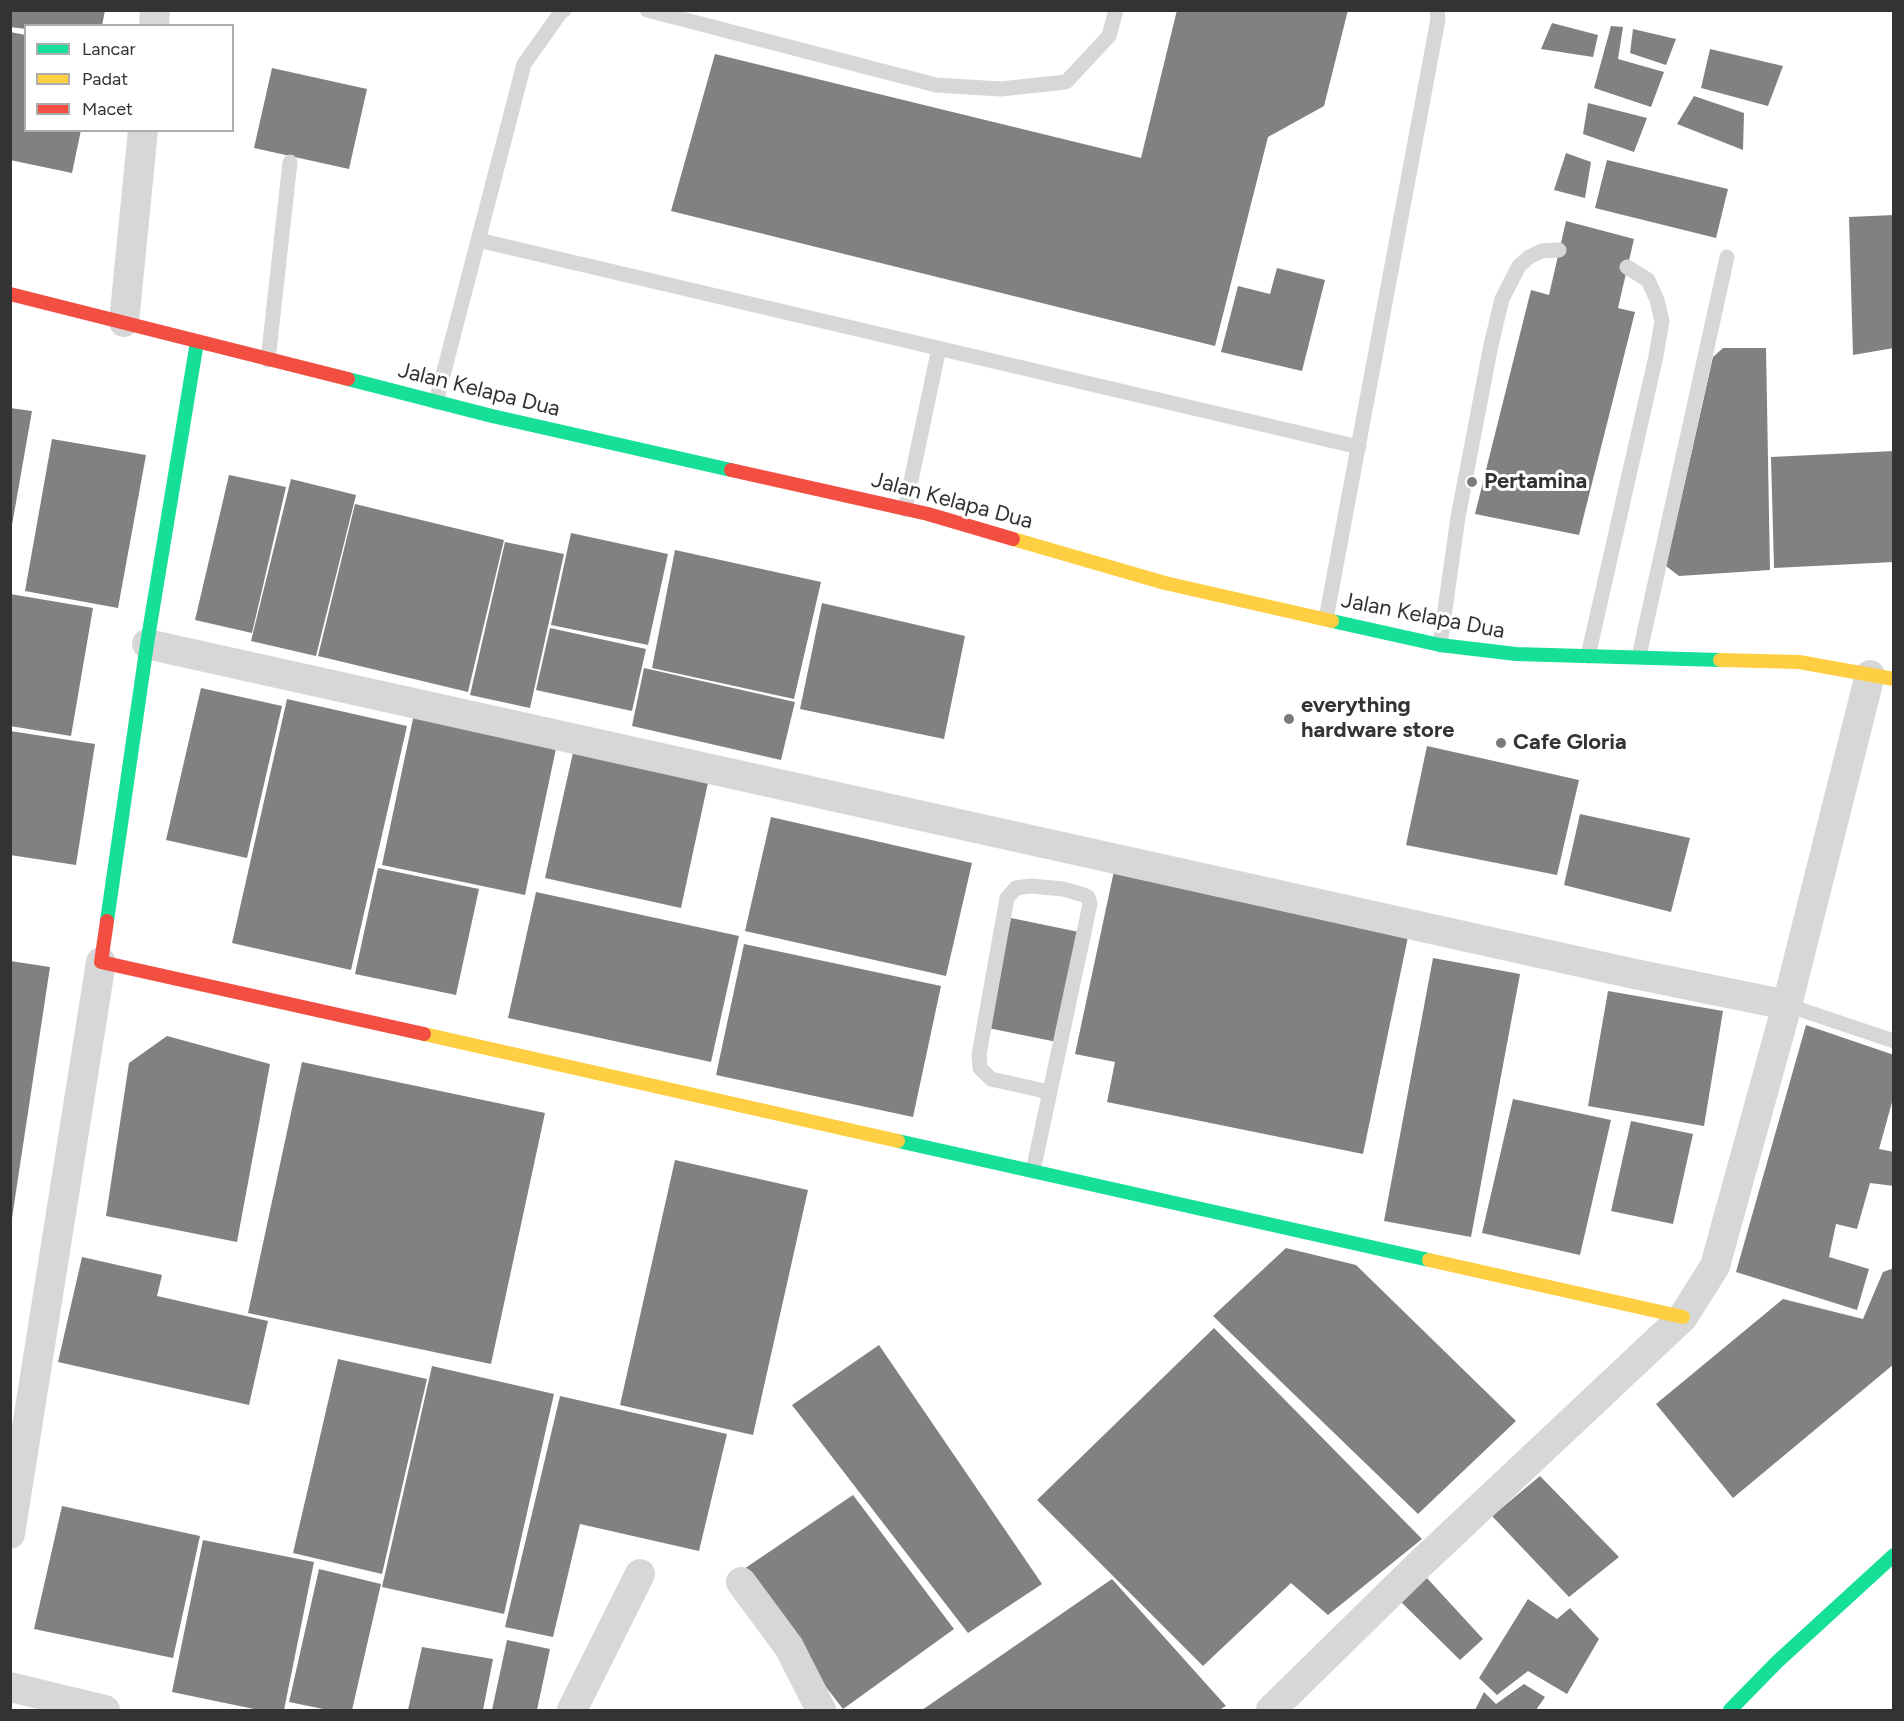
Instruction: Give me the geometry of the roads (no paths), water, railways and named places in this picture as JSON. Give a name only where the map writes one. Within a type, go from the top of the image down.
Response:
[{"type":"main road","name":"Jalan Kelapa Dua","points":[[10,294],[436,402],[905,508],[1165,583],[1440,645],[1515,654],[1799,662],[1882,677]]},
{"type":"main road","points":[[196,342],[147,644],[101,962],[1683,1317]]},
{"type":"main road","points":[[1730,1710],[1777,1662],[1893,1556]]},
{"type":"street","points":[[124,322],[143,132]]},
{"type":"street","points":[[147,644],[1630,973],[1787,1005]]},
{"type":"street","points":[[1271,1710],[1419,1565],[1683,1317],[1715,1266],[1787,1005],[1882,677]]},
{"type":"street","points":[[10,1534],[101,962]]},
{"type":"street","points":[[572,1710],[640,1574]]},
{"type":"street","points":[[741,1582],[789,1647],[821,1710]]},
{"type":"street","points":[[10,1687],[105,1710]]},
{"type":"lane","points":[[436,402],[524,64],[564,10]]},
{"type":"lane","points":[[646,10],[936,85],[1001,89],[1066,82],[1109,36],[1116,10]]},
{"type":"lane","points":[[1326,619],[1438,19],[1437,10]]},
{"type":"lane","points":[[268,360],[290,162]]},
{"type":"lane","points":[[478,240],[1359,447]]},
{"type":"lane","points":[[1440,645],[1458,517],[1502,299],[1519,266],[1529,257],[1542,251],[1559,250]]},
{"type":"lane","points":[[1639,656],[1727,257]]},
{"type":"lane","points":[[1588,656],[1656,357],[1662,321],[1657,300],[1648,280],[1627,267]]},
{"type":"lane","points":[[905,508],[939,348]]},
{"type":"lane","points":[[1033,1171],[1090,904],[1088,897],[1084,895],[1063,889],[1031,886],[1016,888],[1007,898],[980,1068],[991,1079],[1049,1092]]},
{"type":"lane","points":[[1787,1005],[1893,1041]]},
{"type":"place","name":"Pertamina","points":[[1472,482]]},
{"type":"place","name":"everything hardware store","points":[[1289,719]]},
{"type":"place","name":"Cafe Gloria","points":[[1501,743]]}]
